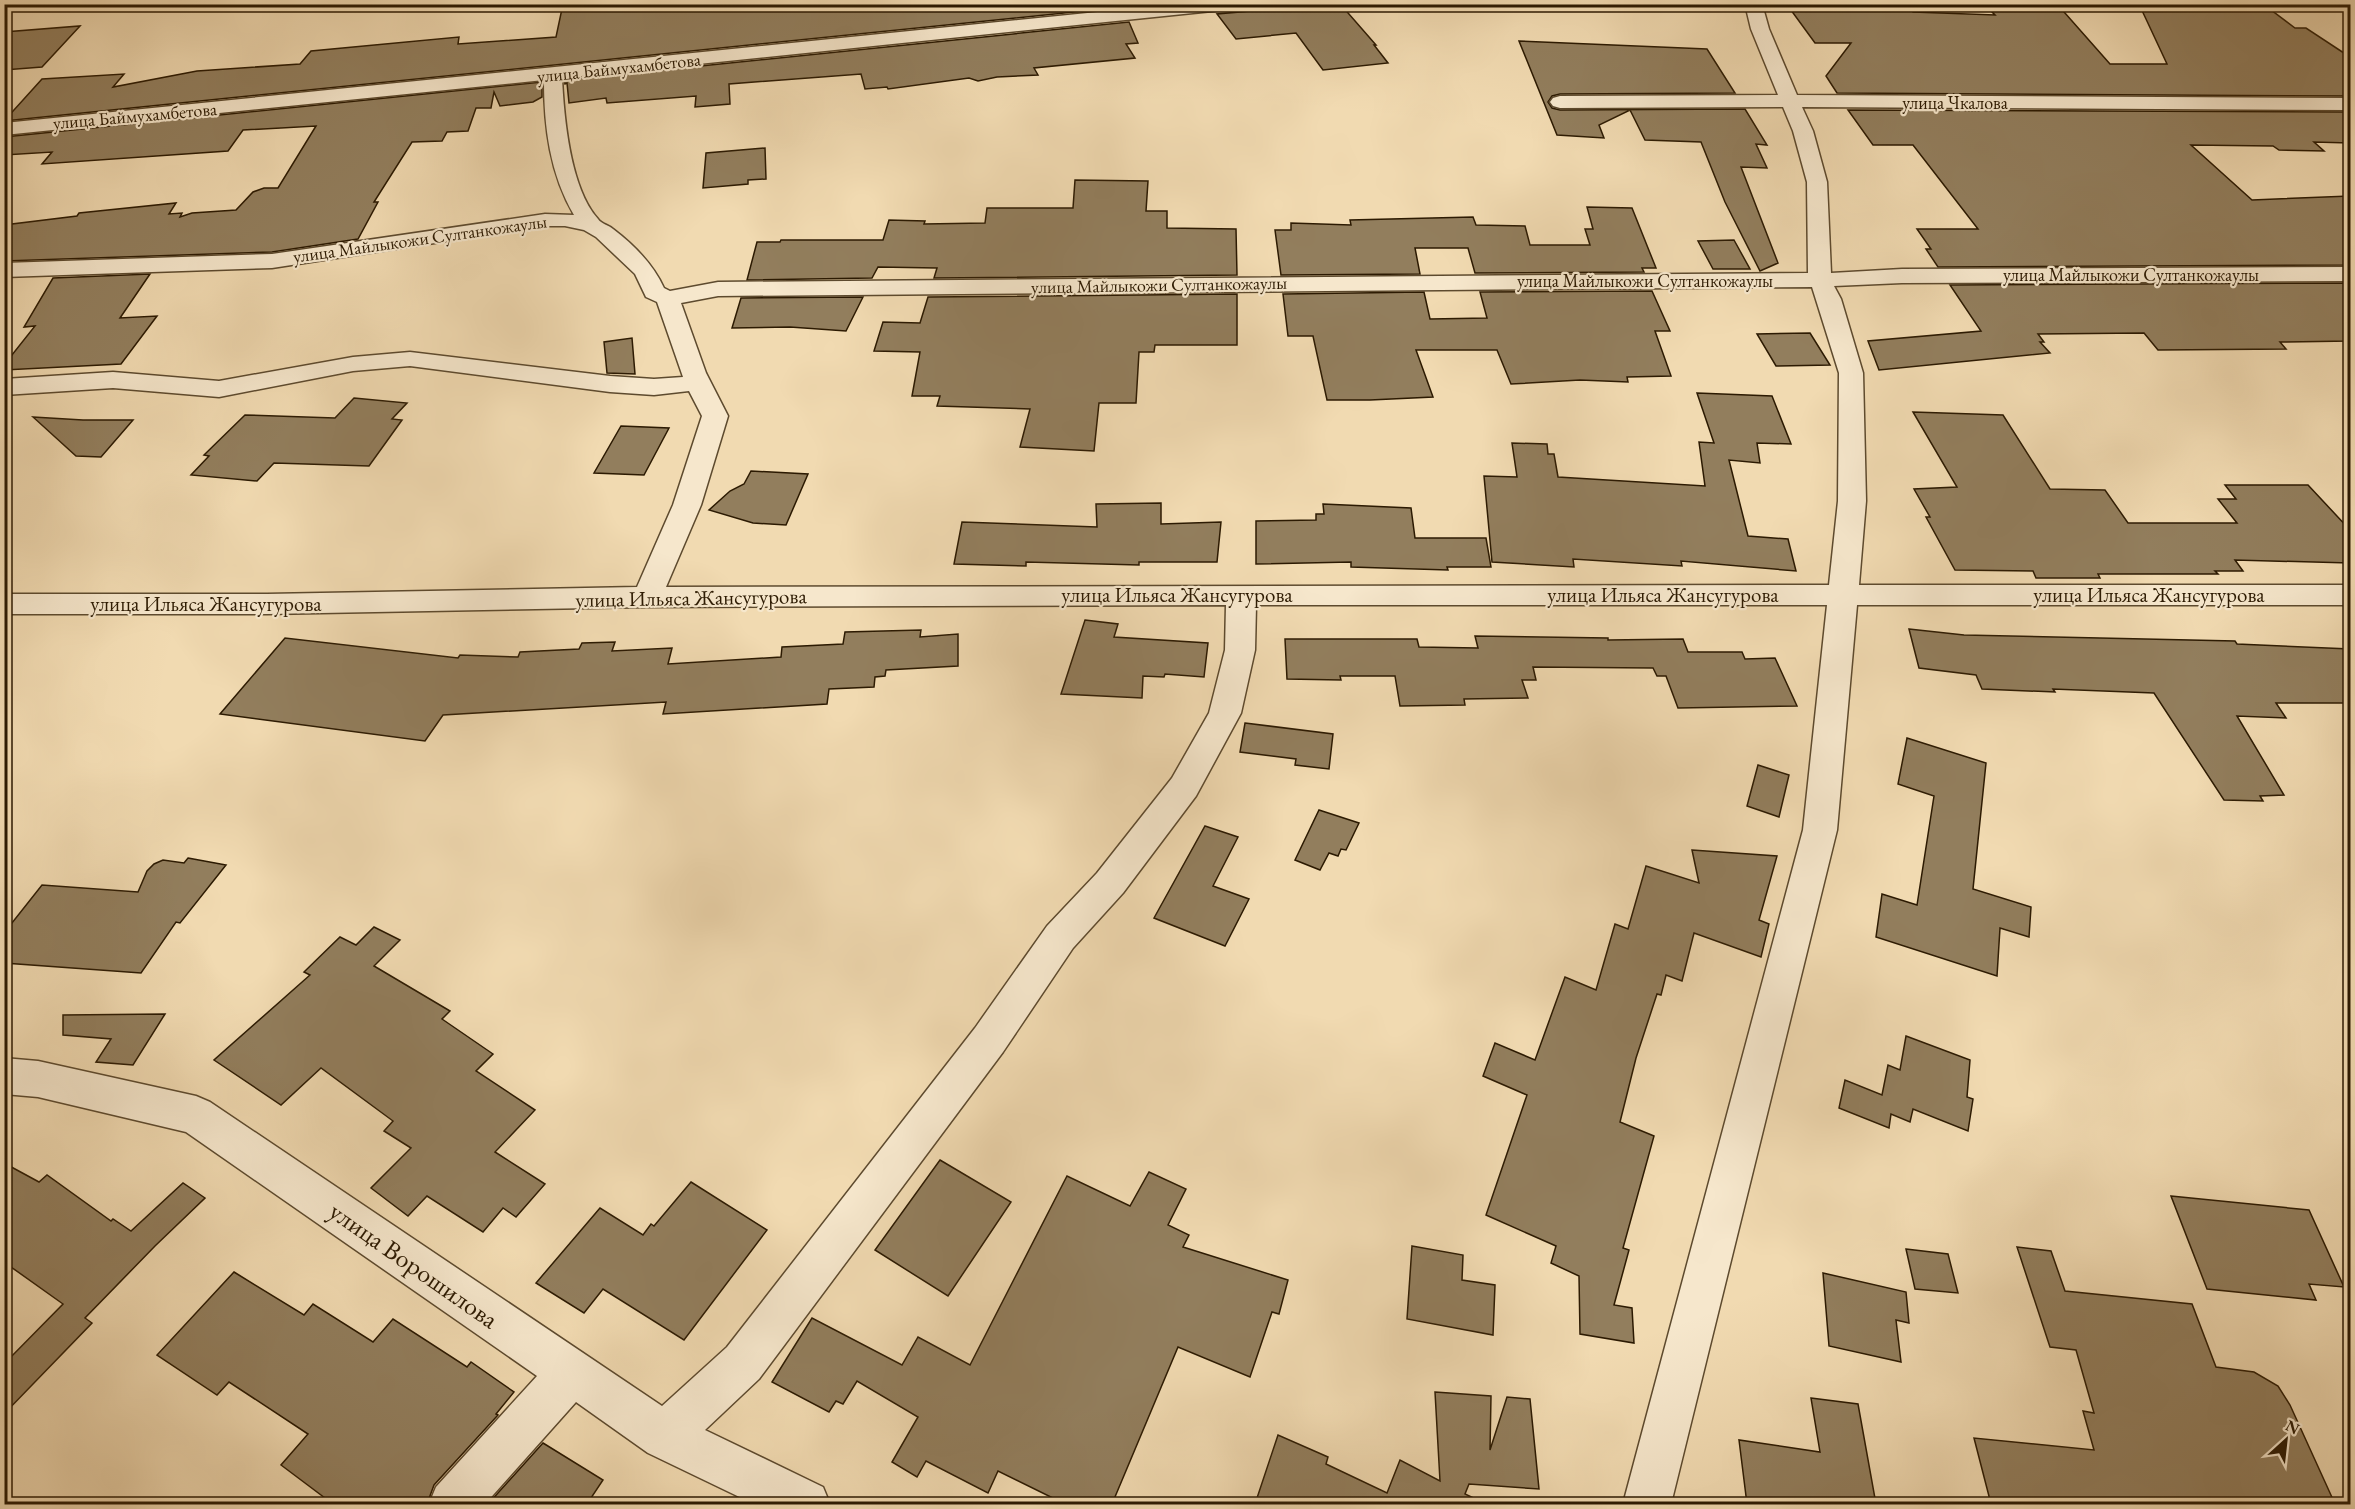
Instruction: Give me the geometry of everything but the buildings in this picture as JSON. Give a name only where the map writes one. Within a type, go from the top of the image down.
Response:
[{"type":"street","name":"улица Баймухамбетова","points":[[4,129],[553,75],[1232,4]]},
{"type":"street","points":[[1647,1504],[1820,830],[1852,501],[1851,373],[1829,299],[1820,280],[1817,182],[1803,131],[1753,4]]},
{"type":"street","points":[[553,75],[554,122],[571,192],[590,225]]},
{"type":"street","name":"улица Чкалова","points":[[1560,102],[2350,104]]},
{"type":"street","name":"улица Майлыкожи Султанкожаулы","points":[[4,270],[272,261],[545,220],[565,220],[590,225],[604,232],[645,271],[654,292],[668,298],[718,289],[1820,280],[1902,276],[2350,274]]},
{"type":"street","points":[[647,597],[687,505],[716,416],[698,383],[680,341],[668,298]]},
{"type":"street","points":[[4,387],[112,380],[219,389],[353,364],[410,359],[610,384],[654,387],[698,383]]},
{"type":"street","points":[[665,1436],[743,1363],[989,1040],[1060,937],[1110,884],[1184,787],[1225,713],[1240,650],[1241,595]]},
{"type":"street","name":"улица Ильяса Жансугурова","points":[[4,604],[267,604],[647,597],[2350,595]]},
{"type":"street","name":"улица Ворошилова","points":[[4,1076],[38,1079],[196,1114],[665,1436],[806,1504]]},
{"type":"street","points":[[453,1504],[571,1373]]}]
